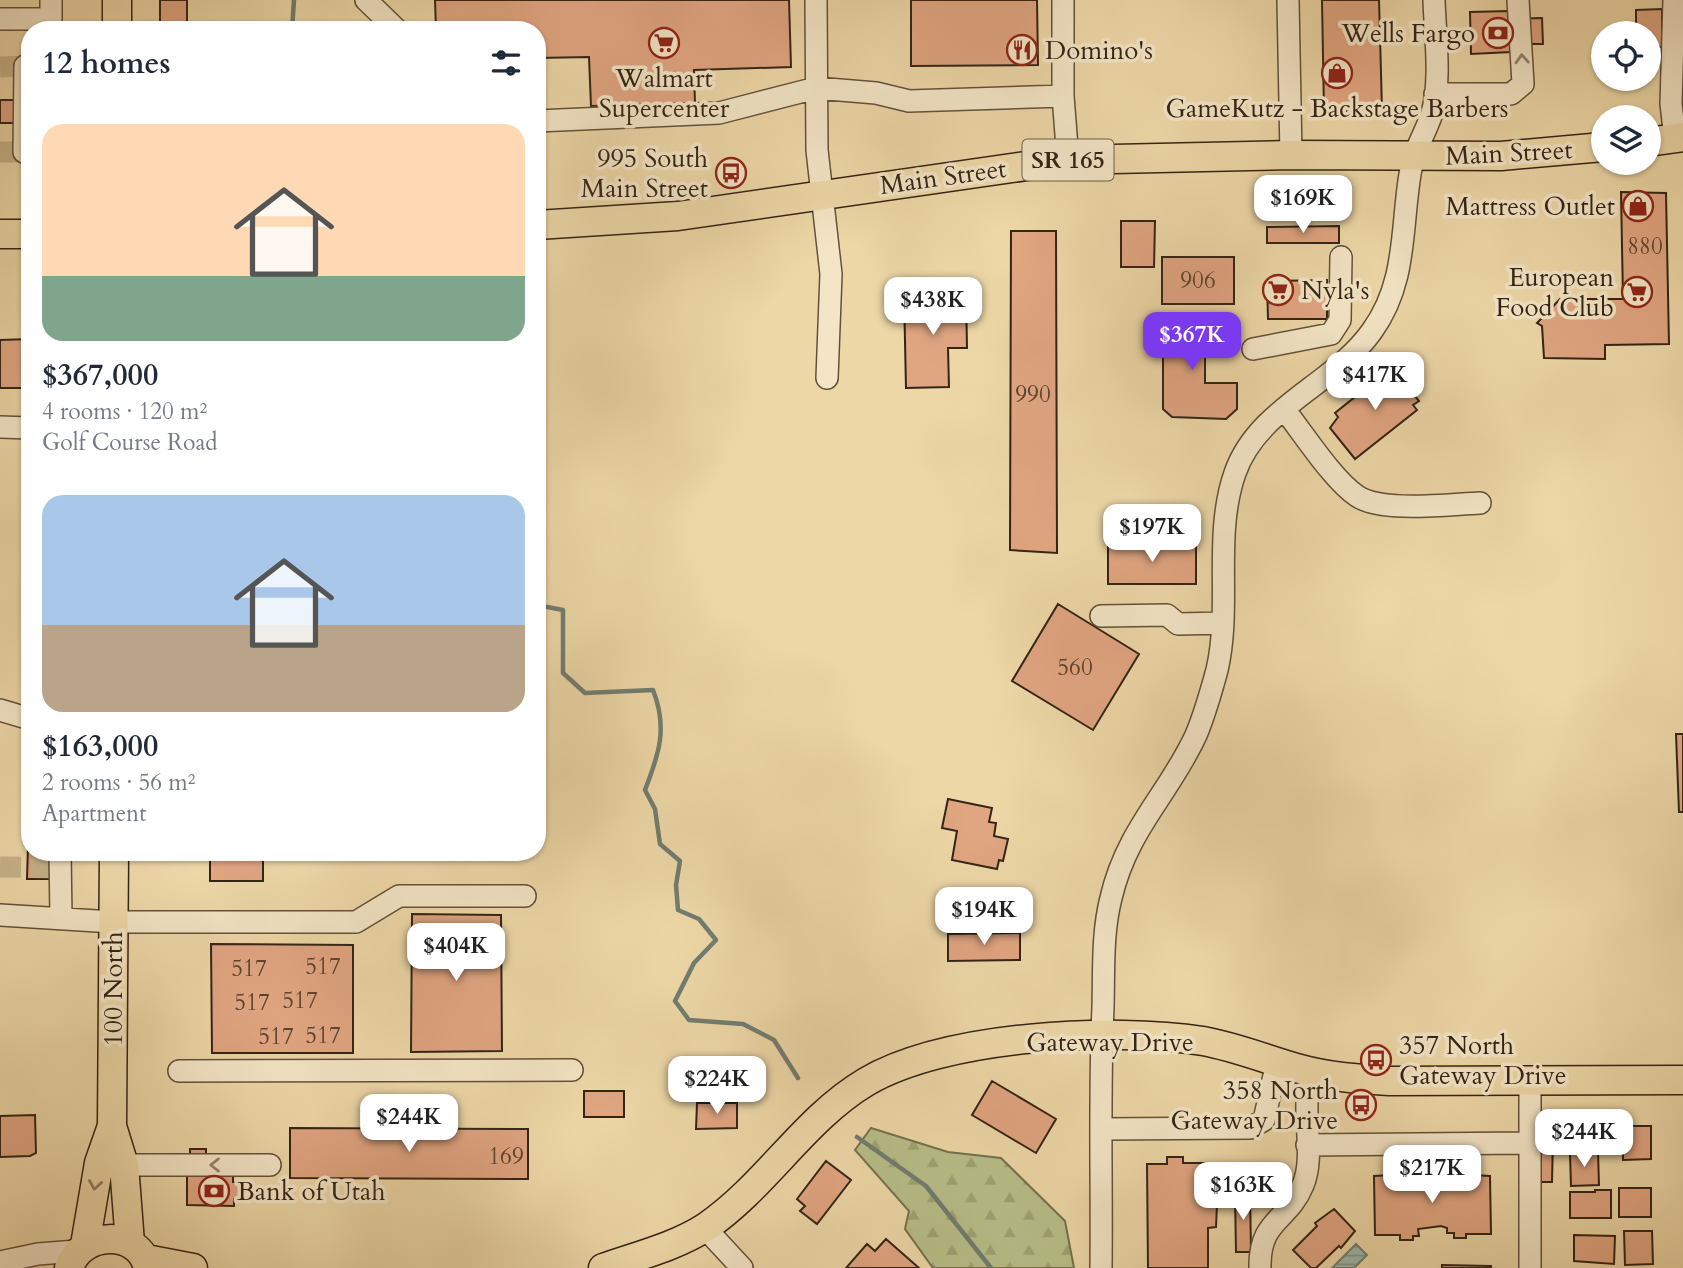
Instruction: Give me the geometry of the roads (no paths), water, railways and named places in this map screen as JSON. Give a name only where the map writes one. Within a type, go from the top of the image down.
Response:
[{"type":"main road","points":[[117,0],[117,21]]},
{"type":"main road","name":"Main Street","points":[[546,224],[678,216],[1068,160],[1292,155],[1501,156],[1591,149]]},
{"type":"main road","points":[[0,234],[21,234]]},
{"type":"main road","name":"100 North","points":[[114,861],[112,1126],[124,1165],[142,1257]]},
{"type":"main road","name":"Gateway Drive","points":[[603,1268],[664,1247],[705,1228],[741,1198],[825,1113],[866,1082],[917,1059],[960,1048],[1028,1039],[1101,1037],[1204,1041],[1340,1078],[1389,1081],[1683,1080]]},
{"type":"main road","name":"100 North","points":[[77,1255],[99,1163],[112,1126]]},
{"type":"main road","points":[[77,1255],[102,1239],[142,1257],[193,1268]]},
{"type":"street","points":[[0,19],[51,19],[51,0]]},
{"type":"street","points":[[366,0],[388,21]]},
{"type":"street","points":[[816,0],[820,194],[831,274],[827,378]]},
{"type":"street","points":[[1063,0],[1063,96],[1068,160]]},
{"type":"street","points":[[1288,0],[1292,155]]},
{"type":"street","points":[[1101,1268],[1101,1037],[1110,899],[1136,830],[1195,737],[1216,670],[1223,623],[1227,503],[1236,470],[1252,442],[1284,409],[1348,358],[1372,332],[1391,299],[1398,278],[1413,157],[1432,115],[1435,94],[1434,0]]},
{"type":"street","points":[[1435,94],[1511,94],[1523,84],[1518,0]]},
{"type":"street","points":[[1669,139],[1674,0]]},
{"type":"street","points":[[546,121],[719,113],[816,88],[876,93],[909,101],[1063,96]]},
{"type":"street","points":[[1254,349],[1331,334],[1340,320],[1341,257]]},
{"type":"street","points":[[1284,409],[1318,454],[1357,496],[1380,505],[1480,503]]},
{"type":"street","points":[[0,428],[21,428]]},
{"type":"street","points":[[1101,616],[1167,615],[1178,624],[1223,623]]},
{"type":"street","points":[[0,710],[21,716]]},
{"type":"street","points":[[60,861],[61,918]]},
{"type":"street","points":[[0,915],[113,922],[356,922],[400,896],[525,896]]},
{"type":"street","points":[[1102,1129],[1250,1128],[1264,1120],[1277,1062]]},
{"type":"street","points":[[179,1071],[572,1070]]},
{"type":"street","points":[[1259,1268],[1259,1247],[1265,1234],[1302,1188],[1307,1175],[1307,1100],[1313,1072]]},
{"type":"street","points":[[1530,1080],[1530,1268]]},
{"type":"street","points":[[1307,1145],[1530,1143]]},
{"type":"street","points":[[124,1165],[270,1165]]},
{"type":"street","points":[[705,1228],[742,1268]]},
{"type":"street","points":[[0,1262],[38,1254],[77,1255]]},
{"type":"waterway","points":[[293,21],[294,0]]},
{"type":"waterway","points":[[546,607],[563,610],[563,673],[585,693],[653,690],[658,704],[660,741],[645,790],[655,809],[660,844],[680,861],[676,885],[678,910],[699,919],[716,940],[694,963],[675,1001],[689,1020],[743,1024],[774,1040],[798,1078]]},
{"type":"waterway","points":[[857,1137],[926,1186],[991,1268]]},
{"type":"tunnel","points":[[0,67],[21,66]]},
{"type":"tunnel","points":[[0,152],[21,152]]},
{"type":"tunnel","points":[[0,867],[60,868]]},
{"type":"place","name":"Wells Fargo","points":[[1498,33]]},
{"type":"place","name":"Walmart Supercenter","points":[[664,43]]},
{"type":"place","name":"Domino's","points":[[1022,50]]},
{"type":"place","name":"GameKutz - Backstage Barbers","points":[[1337,73]]},
{"type":"place","name":"995 South Main Street","points":[[731,173]]},
{"type":"place","name":"Mattress Outlet","points":[[1638,206]]},
{"type":"place","name":"Nyla's","points":[[1278,290]]},
{"type":"place","name":"European Food Club","points":[[1637,292]]},
{"type":"place","name":"357 North Gateway Drive","points":[[1376,1060]]},
{"type":"place","name":"358 North Gateway Drive","points":[[1361,1105]]},
{"type":"place","name":"Bank of Utah","points":[[214,1191]]}]
